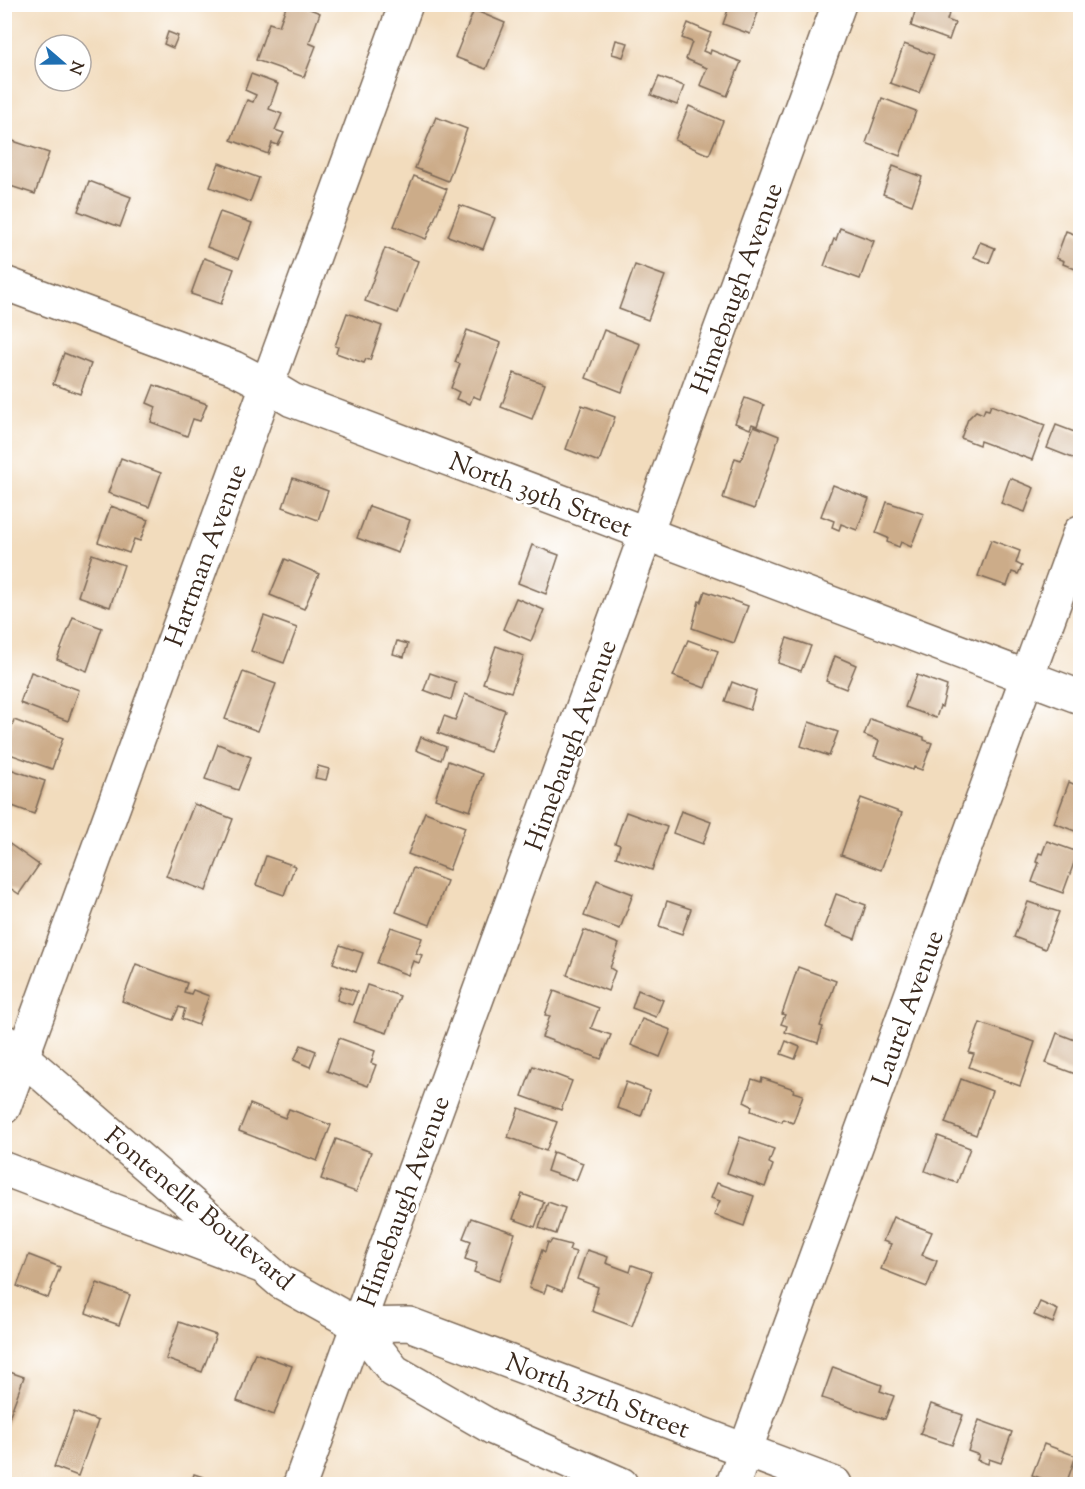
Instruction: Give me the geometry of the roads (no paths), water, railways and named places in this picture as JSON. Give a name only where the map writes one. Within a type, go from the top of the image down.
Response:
[{"type":"street","name":"Hartman Avenue","points":[[4,1107],[13,1048],[267,385],[406,4]]},
{"type":"street","name":"Himebaugh Avenue","points":[[300,1485],[839,4]]},
{"type":"street","name":"North 39th Street","points":[[4,283],[234,368],[292,400],[1080,697]]},
{"type":"street","name":"Laurel Avenue","points":[[733,1485],[1080,532]]},
{"type":"street","name":"Fontenelle Boulevard","points":[[13,1048],[280,1281],[358,1325],[394,1371],[493,1428],[621,1485]]},
{"type":"street","points":[[4,1169],[262,1266]]},
{"type":"street","name":"North 37th Street","points":[[358,1325],[409,1324],[835,1485]]}]
